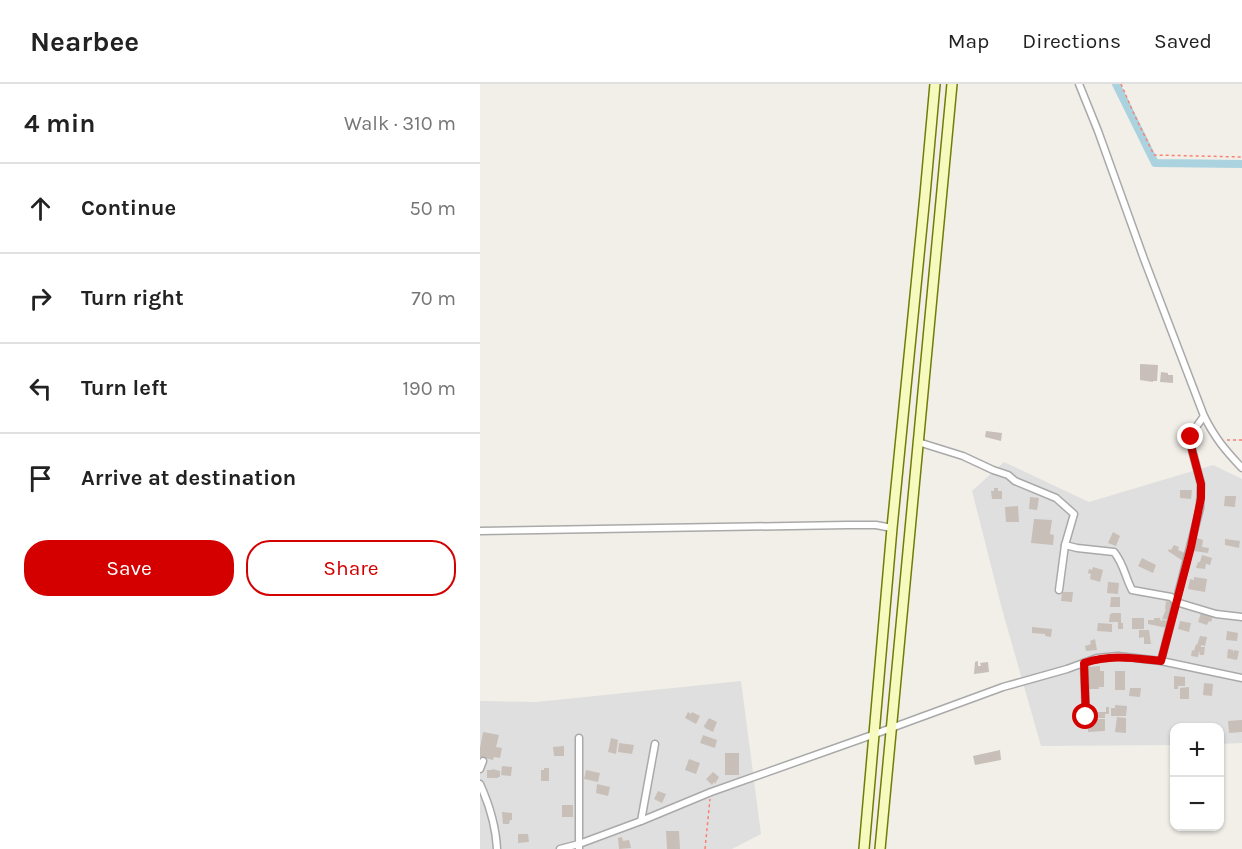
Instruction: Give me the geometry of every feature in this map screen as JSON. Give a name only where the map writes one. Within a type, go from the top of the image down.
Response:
[{"type":"main road","points":[[864,849],[935,84]]},
{"type":"main road","points":[[880,849],[952,84]]},
{"type":"main road","points":[[890,565],[906,568]]},
{"type":"street","points":[[1079,84],[1204,416],[1217,440],[1242,468]]},
{"type":"street","points":[[1161,661],[1201,498],[1201,484],[1190,441],[1194,430],[1204,416]]},
{"type":"street","points":[[918,442],[963,456],[1008,475],[1015,481],[1056,498],[1074,514],[1065,545],[1059,590]]},
{"type":"street","points":[[480,531],[847,525],[876,525],[892,528]]},
{"type":"street","points":[[1065,545],[1077,549],[1114,552],[1124,568],[1125,578],[1132,590],[1172,597],[1176,602],[1216,614],[1242,617]]},
{"type":"street","points":[[560,849],[579,846],[711,792],[1003,687],[1097,658],[1118,656],[1161,661],[1242,678]]},
{"type":"street","points":[[1084,663],[1086,717]]},
{"type":"street","points":[[579,738],[579,846]]},
{"type":"street","points":[[641,821],[654,744]]},
{"type":"street","points":[[480,769],[483,761]]},
{"type":"street","points":[[480,784],[494,821],[497,849]]},
{"type":"path","points":[[1121,84],[1154,155],[1242,157]]},
{"type":"path","points":[[1217,440],[1242,440]]},
{"type":"path","points":[[705,849],[711,792]]},
{"type":"shaded area","points":[[1004,462],[1089,502],[1213,465],[1242,479],[1242,743],[1224,744],[1224,723],[1170,723],[1170,745],[1041,746],[1002,609],[972,491]]},
{"type":"shaded area","points":[[741,681],[761,834],[732,849],[480,849],[480,701],[536,702]]},
{"type":"building","points":[[1140,364],[1158,365],[1157,381],[1140,380]]},
{"type":"building","points":[[1161,372],[1173,375],[1173,383],[1160,382]]},
{"type":"building","points":[[986,431],[1002,433],[1001,441],[985,437]]},
{"type":"building","points":[[994,488],[1002,491],[1002,499],[992,499],[991,491],[994,491]]},
{"type":"building","points":[[1180,490],[1192,490],[1191,499],[1180,498]]},
{"type":"building","points":[[1225,496],[1236,496],[1235,507],[1224,506]]},
{"type":"building","points":[[1030,497],[1039,498],[1037,510],[1029,509]]},
{"type":"building","points":[[1018,506],[1019,522],[1006,522],[1005,507]]},
{"type":"building","points":[[1034,519],[1052,520],[1050,534],[1054,535],[1053,545],[1031,543]]},
{"type":"building","points":[[1113,532],[1120,536],[1116,546],[1108,543]]},
{"type":"building","points":[[1197,538],[1203,540],[1202,547],[1209,548],[1208,553],[1194,551]]},
{"type":"building","points":[[1225,539],[1240,541],[1239,548],[1225,545]]},
{"type":"building","points":[[1174,545],[1179,547],[1178,550],[1187,554],[1183,561],[1168,551]]},
{"type":"building","points":[[1202,555],[1212,558],[1210,565],[1204,563],[1206,564],[1205,569],[1196,568],[1200,562]]},
{"type":"building","points":[[1142,558],[1156,565],[1153,573],[1138,566]]},
{"type":"building","points":[[1093,567],[1103,570],[1100,582],[1090,579],[1089,569],[1092,570]]},
{"type":"building","points":[[1194,577],[1207,579],[1205,592],[1188,589],[1190,579],[1194,580]]},
{"type":"building","points":[[1108,582],[1119,583],[1118,594],[1107,593]]},
{"type":"building","points":[[1062,592],[1073,592],[1072,602],[1061,601]]},
{"type":"building","points":[[1111,597],[1120,597],[1120,607],[1110,607]]},
{"type":"building","points":[[1166,601],[1174,603],[1172,611],[1170,610],[1169,620],[1162,619]]},
{"type":"building","points":[[1121,613],[1123,629],[1118,629],[1118,622],[1109,622],[1110,614]]},
{"type":"building","points":[[1201,613],[1213,616],[1211,622],[1209,621],[1207,625],[1198,622]]},
{"type":"building","points":[[1132,618],[1144,618],[1144,629],[1132,629]]},
{"type":"building","points":[[1154,618],[1160,618],[1161,622],[1162,620],[1168,621],[1167,628],[1148,624],[1148,620],[1154,620]]},
{"type":"building","points":[[1180,621],[1191,623],[1189,632],[1178,629]]},
{"type":"building","points":[[1098,623],[1112,624],[1112,632],[1097,631]]},
{"type":"building","points":[[1032,627],[1052,629],[1051,637],[1032,633]]},
{"type":"building","points":[[1139,630],[1149,630],[1151,644],[1144,644],[1144,637],[1139,638]]},
{"type":"building","points":[[1227,631],[1238,633],[1237,641],[1226,640]]},
{"type":"building","points":[[1200,636],[1207,637],[1205,646],[1201,645],[1205,647],[1204,655],[1200,655],[1199,651],[1198,657],[1191,656],[1192,650],[1194,651]]},
{"type":"building","points":[[1095,639],[1097,650],[1086,651],[1085,646],[1091,644],[1090,641]]},
{"type":"building","points":[[1228,649],[1233,650],[1233,653],[1234,650],[1239,651],[1237,660],[1227,658]]},
{"type":"building","points":[[978,661],[978,666],[981,666],[980,663],[988,662],[989,672],[974,674],[975,662]]},
{"type":"building","points":[[1100,666],[1100,671],[1104,671],[1104,687],[1088,689],[1088,667]]},
{"type":"building","points":[[1115,671],[1125,671],[1125,690],[1115,690]]},
{"type":"building","points":[[1174,676],[1185,677],[1185,686],[1178,686],[1178,689],[1174,689]]},
{"type":"building","points":[[1204,683],[1213,684],[1212,696],[1203,695]]},
{"type":"building","points":[[1189,687],[1189,699],[1180,699],[1180,688]]},
{"type":"building","points":[[1130,688],[1141,688],[1140,697],[1129,696]]},
{"type":"building","points":[[1115,705],[1127,706],[1126,716],[1111,716],[1111,708],[1115,708]]},
{"type":"building","points":[[1106,707],[1109,707],[1109,714],[1105,714],[1105,718],[1092,718],[1092,712],[1106,712]]},
{"type":"building","points":[[688,712],[700,716],[696,724],[685,718]]},
{"type":"building","points":[[1117,717],[1126,718],[1126,733],[1115,732]]},
{"type":"building","points":[[709,718],[717,722],[713,732],[704,726]]},
{"type":"building","points":[[1088,719],[1105,719],[1105,731],[1088,732]]},
{"type":"building","points":[[1242,720],[1242,732],[1229,733],[1228,721]]},
{"type":"building","points":[[483,732],[499,735],[496,747],[502,748],[500,758],[494,757],[493,760],[480,757]]},
{"type":"building","points":[[703,735],[717,740],[715,748],[700,743]]},
{"type":"building","points":[[611,738],[618,740],[616,754],[608,752]]},
{"type":"building","points":[[619,743],[634,745],[632,754],[618,752]]},
{"type":"building","points":[[564,746],[564,756],[554,756],[553,747]]},
{"type":"building","points":[[1000,750],[1001,760],[975,765],[973,756]]},
{"type":"building","points":[[725,753],[739,753],[739,775],[725,775]]},
{"type":"building","points":[[689,759],[700,763],[696,774],[685,770]]},
{"type":"building","points":[[502,766],[512,767],[511,776],[501,775]]},
{"type":"building","points":[[549,768],[549,781],[541,781],[541,770]]},
{"type":"building","points":[[487,770],[500,771],[500,777],[487,778]]},
{"type":"building","points":[[586,770],[600,773],[598,782],[584,779]]},
{"type":"building","points":[[713,772],[719,777],[712,785],[706,779]]},
{"type":"building","points":[[597,784],[610,787],[608,796],[596,793]]},
{"type":"building","points":[[658,791],[666,794],[662,803],[654,799]]},
{"type":"building","points":[[562,805],[573,805],[573,817],[562,817]]},
{"type":"building","points":[[502,812],[512,813],[512,820],[509,824],[503,824]]},
{"type":"building","points":[[666,831],[679,831],[680,849],[667,849]]},
{"type":"building","points":[[518,834],[528,834],[529,842],[518,843]]},
{"type":"building","points":[[622,837],[623,841],[629,840],[631,848],[619,849],[618,838]]},
{"type":"waterway","points":[[1116,84],[1155,163],[1242,164]]},
{"type":"route","points":[[1086,717],[1084,663],[1097,658],[1118,656],[1161,661],[1191,547],[1202,491],[1191,437]]}]
